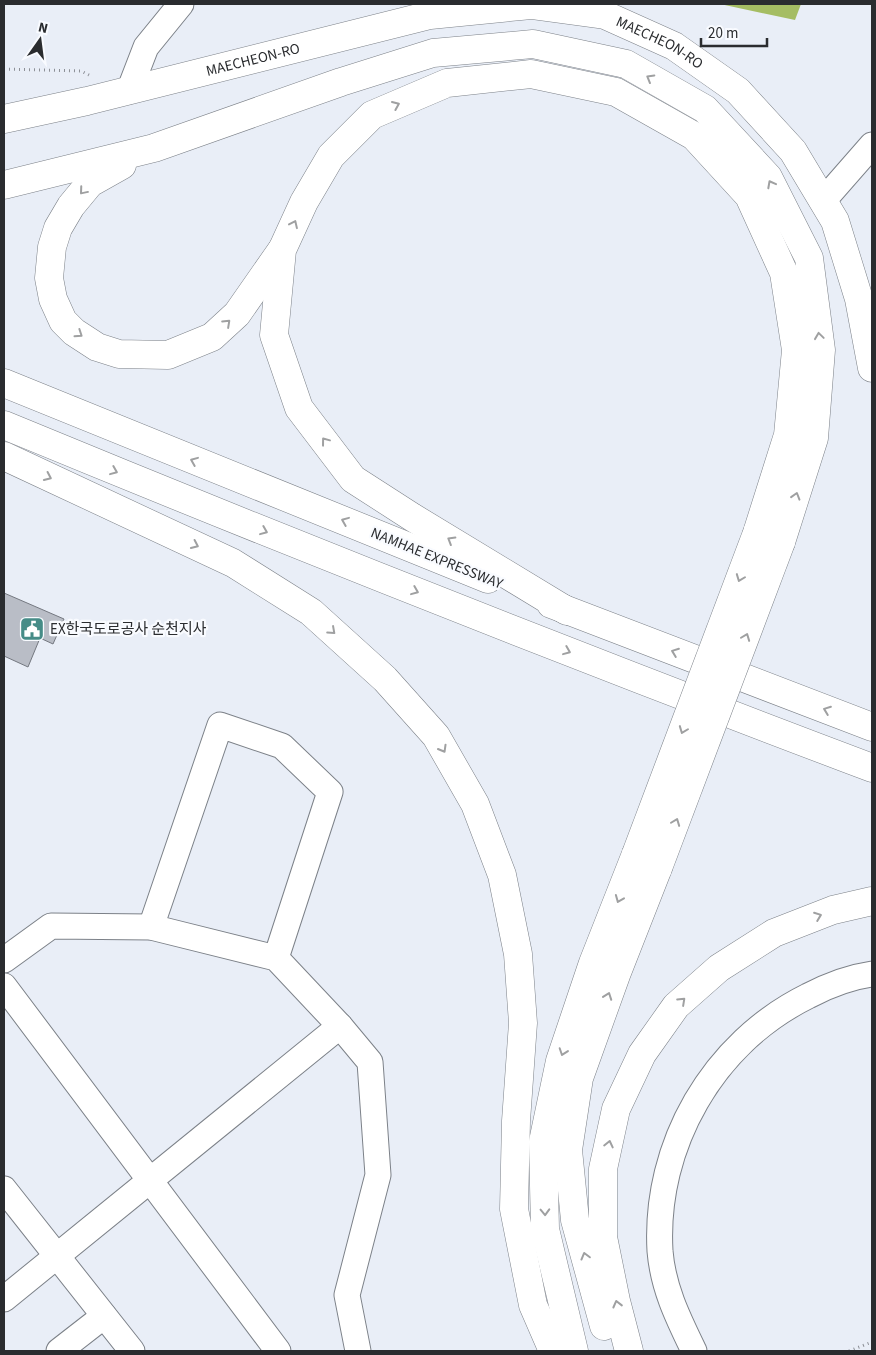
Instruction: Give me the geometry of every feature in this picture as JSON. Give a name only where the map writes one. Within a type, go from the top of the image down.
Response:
[{"type":"main road","name":"MAECHEON-RO","points":[[4,119],[87,102],[430,15],[531,5],[605,15],[674,46],[738,91],[792,151],[835,220],[859,299],[872,368]]},
{"type":"main road","points":[[4,185],[154,148],[341,82],[433,53],[533,44],[626,64],[705,110],[768,177],[808,258],[821,350],[814,438],[769,537],[648,861],[616,975],[579,1078],[568,1150],[575,1220],[607,1339],[616,1351]]},
{"type":"main road","points":[[154,148],[90,183],[71,206],[58,228],[52,247],[49,278],[53,299],[63,321],[74,332],[98,346],[120,354],[168,355],[212,337],[237,314],[282,250],[304,202],[330,156],[372,115],[447,82],[530,74],[616,92],[694,136],[749,196],[784,273],[796,350],[788,435],[769,537]]},
{"type":"main road","points":[[282,250],[274,334],[299,408],[353,479],[412,517],[567,610]]},
{"type":"main road","name":"NAMHAE EXPRESSWAY","points":[[4,383],[567,610],[872,727]]},
{"type":"main road","points":[[4,425],[233,519],[662,688],[872,768]]},
{"type":"main road","points":[[4,456],[233,563],[311,612],[385,679],[436,736],[479,813],[502,876],[518,954],[524,1023],[516,1121],[514,1209],[534,1305],[553,1351]]},
{"type":"main road","points":[[574,1351],[545,1228],[543,1142],[560,1061],[593,963],[648,861]]},
{"type":"main road","points":[[629,1351],[616,1301],[603,1237],[603,1169],[616,1109],[642,1054],[676,1006],[719,968],[774,934],[834,910],[872,901]]},
{"type":"street","points":[[129,90],[146,47],[181,4]]},
{"type":"street","points":[[823,201],[872,145]]},
{"type":"street","points":[[151,927],[220,725],[282,746],[330,792],[276,958]]},
{"type":"street","points":[[4,960],[51,926],[151,927],[276,958],[340,1026],[370,1062],[378,1175],[347,1295],[358,1351]]},
{"type":"street","points":[[694,1351],[671,1303],[665,1282],[660,1251],[666,1182],[672,1151],[683,1124],[698,1096],[710,1079],[752,1033],[785,1007],[822,989],[872,974]]},
{"type":"street","points":[[4,986],[278,1351]]},
{"type":"street","points":[[4,1299],[340,1026]]},
{"type":"street","points":[[4,1189],[132,1351]]},
{"type":"street","points":[[59,1351],[104,1316]]},
{"type":"path","points":[[4,69],[81,71],[129,90]]},
{"type":"path","points":[[849,1351],[872,1342]]},
{"type":"green space","points":[[720,4],[801,4],[795,20]]},
{"type":"building","name":"EX한국도로공사 순천지사","points":[[4,593],[64,619],[53,644],[40,638],[28,667],[4,656]]},
{"type":"place","name":"EX한국도로공사 순천지사","points":[[32,629]]}]
